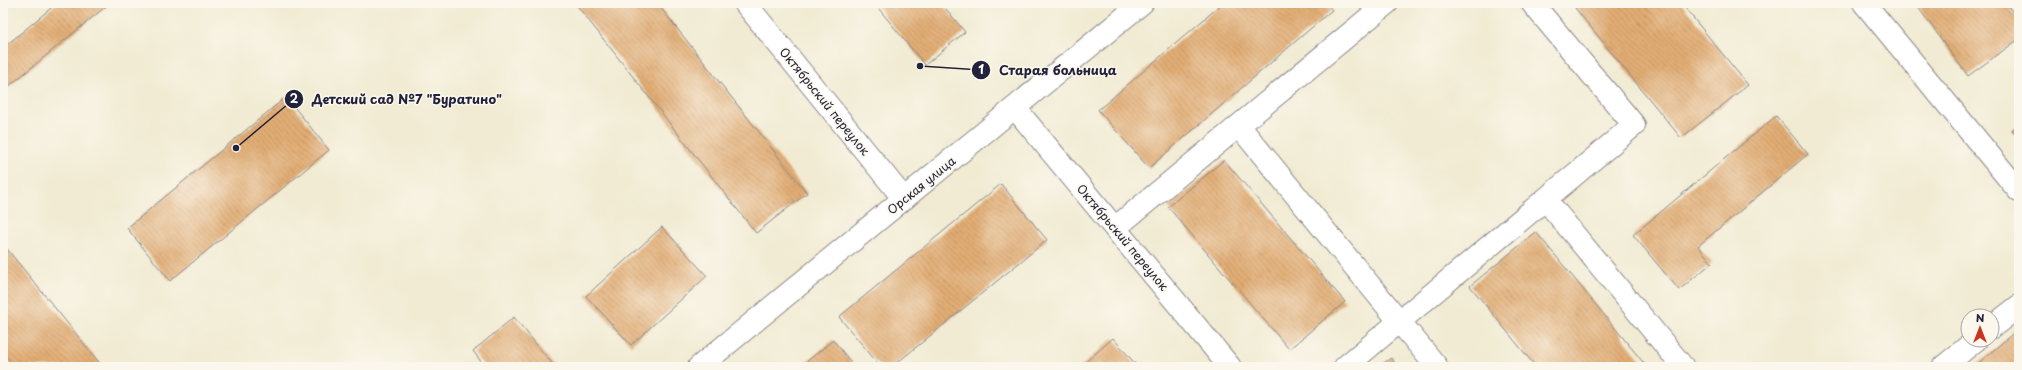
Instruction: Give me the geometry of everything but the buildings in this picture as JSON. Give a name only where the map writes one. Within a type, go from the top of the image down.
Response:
[{"type":"street","name":"Октябрьский переулок","points":[[745,3],[904,199]]},
{"type":"street","name":"Орская улица","points":[[699,367],[1142,3]]},
{"type":"street","points":[[1115,228],[1387,3]]},
{"type":"street","points":[[1346,367],[1634,125],[1532,3]]},
{"type":"street","points":[[1864,3],[2019,191]]},
{"type":"street","name":"Октябрьский переулок","points":[[1015,108],[1230,367]]},
{"type":"street","points":[[1239,126],[1437,367]]},
{"type":"street","points":[[1546,200],[1683,367]]},
{"type":"street","points":[[2000,321],[2019,306]]},
{"type":"street","points":[[1943,367],[1966,348]]},
{"type":"place","name":"Старая больница","points":[[920,66]]},
{"type":"place","name":"Детский сад №7 \"Буратино\"","points":[[236,148]]}]
